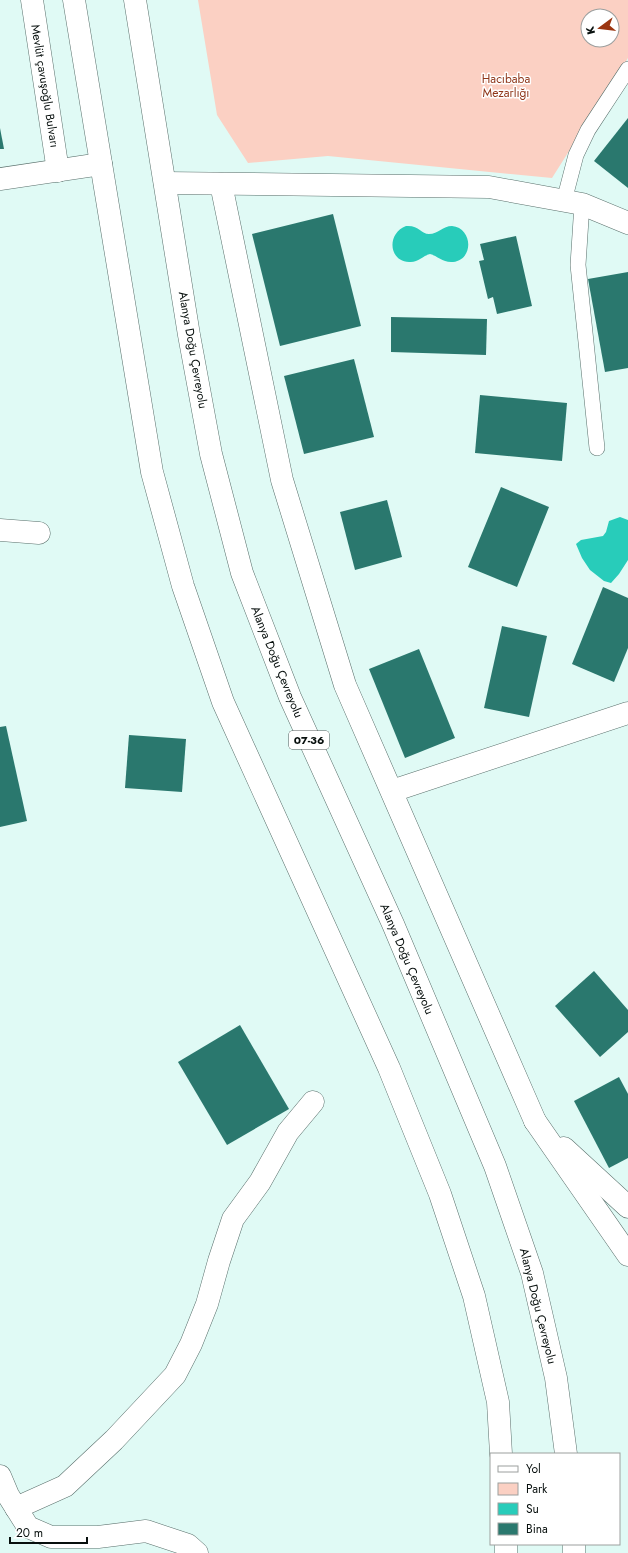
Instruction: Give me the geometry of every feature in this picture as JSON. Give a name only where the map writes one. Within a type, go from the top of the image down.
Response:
[{"type":"main road","name":"Mevlüt çavuşoğlu Bulvarı","points":[[32,0],[58,172]]},
{"type":"main road","points":[[74,0],[152,472],[183,586],[223,702],[389,1068],[440,1194],[474,1296],[498,1402],[501,1453]]},
{"type":"main road","name":"Alanya Doğu Çevreyolu","points":[[135,0],[189,335],[211,454],[242,573],[290,697],[393,924],[495,1166],[532,1273],[556,1378],[566,1453]]},
{"type":"main road","points":[[0,179],[58,172],[101,164]]},
{"type":"main road","points":[[165,183],[488,187],[573,202],[628,223]]},
{"type":"main road","points":[[221,184],[282,480],[345,685],[535,1121],[628,1256]]},
{"type":"main road","points":[[0,530],[39,533]]},
{"type":"main road","points":[[392,791],[628,713]]},
{"type":"main road","points":[[16,1508],[65,1486],[114,1440],[175,1374],[191,1344],[207,1304],[233,1219],[260,1182],[288,1132],[313,1102]]},
{"type":"main road","points":[[535,1121],[628,1206]]},
{"type":"main road","points":[[0,1476],[16,1508],[28,1527],[51,1537],[98,1537],[146,1531],[188,1545],[197,1553]]},
{"type":"lane","points":[[597,448],[578,266],[573,202],[576,155],[588,130],[628,69]]},
{"type":"green space","name":"Hacıbaba Mezarlığı","points":[[198,0],[628,0],[628,58],[552,178],[328,156],[248,163],[217,115]]},
{"type":"water","points":[[406,226],[417,228],[426,234],[435,233],[449,226],[459,228],[464,232],[467,238],[468,244],[465,256],[460,260],[453,262],[443,260],[430,254],[412,262],[402,260],[397,257],[392,246],[396,234]]},
{"type":"water","points":[[620,517],[628,520],[628,560],[611,583],[604,581],[590,570],[582,558],[576,544],[581,540],[603,536],[606,532],[609,521]]},
{"type":"building","points":[[628,118],[628,188],[594,161]]},
{"type":"building","points":[[0,128],[4,149],[0,149]]},
{"type":"building","points":[[333,214],[361,326],[280,346],[252,234]]},
{"type":"building","points":[[516,236],[532,306],[497,314],[493,297],[488,299],[479,261],[484,260],[480,244]]},
{"type":"building","points":[[628,272],[628,368],[605,372],[588,279]]},
{"type":"building","points":[[391,317],[487,319],[486,355],[391,352]]},
{"type":"building","points":[[354,359],[374,437],[304,454],[284,376]]},
{"type":"building","points":[[480,395],[567,403],[562,461],[475,453]]},
{"type":"building","points":[[501,487],[549,507],[517,587],[468,567]]},
{"type":"building","points":[[387,500],[402,557],[355,570],[340,512]]},
{"type":"building","points":[[603,587],[628,598],[628,648],[614,682],[572,664]]},
{"type":"building","points":[[502,626],[547,636],[529,717],[484,708]]},
{"type":"building","points":[[419,649],[455,738],[405,758],[369,669]]},
{"type":"building","points":[[6,726],[27,821],[0,827],[0,727]]},
{"type":"building","points":[[129,735],[186,739],[182,792],[125,788]]},
{"type":"building","points":[[594,971],[628,1010],[628,1032],[600,1057],[555,1006]]},
{"type":"building","points":[[240,1025],[289,1109],[227,1145],[178,1062]]},
{"type":"building","points":[[619,1077],[628,1094],[628,1158],[609,1168],[574,1101]]}]
